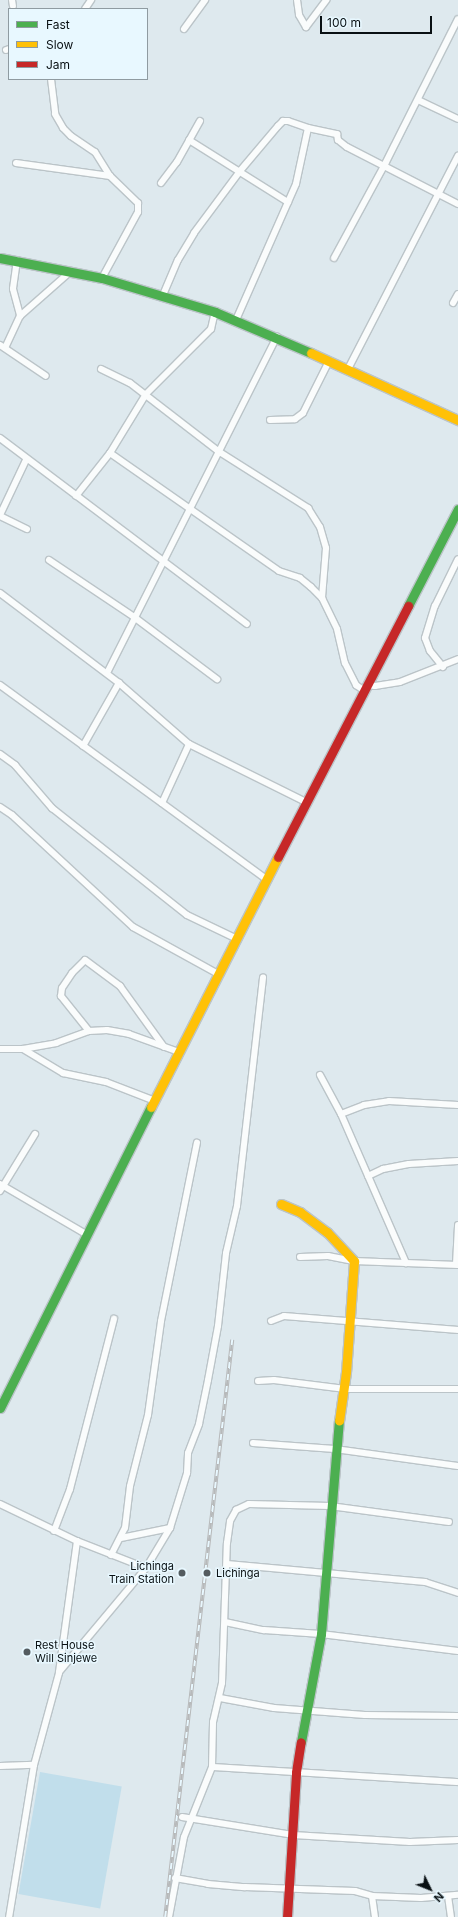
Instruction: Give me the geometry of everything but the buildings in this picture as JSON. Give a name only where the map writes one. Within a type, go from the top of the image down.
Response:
[{"type":"street","points":[[184,29],[206,0]]},
{"type":"street","points":[[297,0],[299,15],[306,27],[326,0]]},
{"type":"street","points":[[334,258],[385,164],[418,100],[438,55],[458,19]]},
{"type":"street","points":[[50,80],[55,114],[63,128],[71,136],[95,152],[110,176],[138,203],[139,207],[102,278]]},
{"type":"street","points":[[418,100],[458,119]]},
{"type":"street","points":[[161,184],[200,121]]},
{"type":"street","points":[[163,295],[178,260],[194,233],[240,171],[283,121],[337,134],[338,140],[347,147],[385,164],[458,204]]},
{"type":"street","points":[[236,320],[296,184],[308,128]]},
{"type":"street","points":[[189,140],[288,202]]},
{"type":"street","points":[[348,369],[458,156]]},
{"type":"street","points":[[16,163],[110,176]]},
{"type":"street","points":[[0,258],[17,260],[102,278],[163,295],[215,312],[329,360],[458,420]]},
{"type":"street","points":[[17,260],[12,289],[20,316]]},
{"type":"street","points":[[46,376],[3,347],[20,316],[71,271]]},
{"type":"street","points":[[453,303],[458,294]]},
{"type":"street","points":[[76,496],[110,453],[146,394],[211,329],[215,312]]},
{"type":"street","points":[[107,673],[188,509],[277,337]]},
{"type":"street","points":[[270,420],[295,419],[303,413],[329,360]]},
{"type":"street","points":[[101,369],[130,382],[218,451],[308,508],[320,526],[326,548],[322,598]]},
{"type":"street","points":[[0,438],[26,460],[163,559],[247,624]]},
{"type":"street","points":[[110,453],[188,509],[279,571],[300,578],[322,598],[337,629],[345,663],[356,685],[366,688],[400,682],[443,666],[458,658]]},
{"type":"street","points":[[26,460],[0,516],[27,529]]},
{"type":"street","points":[[0,1408],[86,1234],[155,1101],[218,974],[458,509]]},
{"type":"street","points":[[443,666],[430,651],[425,638],[435,606],[458,559]]},
{"type":"street","points":[[49,560],[134,616],[217,679]]},
{"type":"street","points":[[0,593],[107,673],[189,744],[306,802]]},
{"type":"street","points":[[83,746],[119,683]]},
{"type":"street","points":[[0,685],[267,880]]},
{"type":"street","points":[[162,804],[189,744]]},
{"type":"street","points":[[0,754],[15,765],[52,808],[187,915],[237,939]]},
{"type":"street","points":[[0,807],[12,815],[133,927],[218,974]]},
{"type":"street","points":[[89,1031],[61,996],[62,988],[72,973],[85,960],[120,986],[164,1047]]},
{"type":"street","points":[[59,1673],[146,1568],[170,1528],[187,1473],[188,1452],[199,1424],[216,1334],[226,1253],[237,1206],[264,977]]},
{"type":"street","points":[[0,1049],[23,1049],[56,1043],[89,1031],[107,1030],[129,1034],[179,1052]]},
{"type":"street","points":[[23,1049],[63,1073],[106,1082],[155,1101]]},
{"type":"street","points":[[320,1075],[341,1114],[406,1263]]},
{"type":"street","points":[[341,1114],[364,1105],[389,1101],[458,1105]]},
{"type":"street","points":[[35,1134],[1,1187],[86,1234]]},
{"type":"street","points":[[111,1554],[121,1538],[148,1415],[161,1321],[197,1143]]},
{"type":"street","points":[[368,1176],[383,1169],[409,1164],[458,1161]]},
{"type":"street","points":[[281,1204],[300,1212],[327,1232],[354,1261],[345,1389],[335,1449],[321,1634],[305,1710],[296,1772],[287,1917]]},
{"type":"street","points":[[300,1257],[328,1256],[354,1261],[457,1265],[458,1226]]},
{"type":"street","points":[[271,1321],[284,1316],[349,1320],[458,1330]]},
{"type":"street","points":[[54,1531],[74,1475],[114,1319]]},
{"type":"street","points":[[258,1381],[274,1380],[345,1389],[458,1389]]},
{"type":"street","points":[[253,1443],[335,1449],[458,1466]]},
{"type":"street","points":[[0,1504],[54,1531],[146,1568]]},
{"type":"street","points":[[169,1917],[175,1878],[190,1820],[212,1767],[213,1722],[220,1698],[230,1521],[236,1510],[249,1504],[330,1506],[449,1522]]},
{"type":"street","points":[[121,1538],[170,1528]]},
{"type":"street","points":[[10,1917],[34,1765],[59,1673],[77,1541]]},
{"type":"street","points":[[227,1564],[425,1582],[458,1593]]},
{"type":"street","points":[[225,1622],[264,1630],[321,1634],[458,1651]]},
{"type":"street","points":[[220,1698],[274,1708],[365,1715],[458,1716]]},
{"type":"street","points":[[0,1766],[34,1765]]},
{"type":"street","points":[[212,1767],[458,1782]]},
{"type":"street","points":[[182,1817],[190,1820],[293,1835],[410,1842],[458,1840]]},
{"type":"street","points":[[175,1878],[208,1884],[355,1891],[372,1896],[458,1895]]},
{"type":"street","points":[[372,1896],[375,1917]]},
{"type":"street","points":[[448,1896],[451,1917]]},
{"type":"shaded area","points":[[40,1772],[122,1786],[100,1909],[18,1894]]},
{"type":"railway","points":[[165,1917],[232,1340]]},
{"type":"traffic: fast","points":[[0,258],[102,278],[215,312],[311,353]]},
{"type":"traffic: fast","points":[[408,606],[458,509]]},
{"type":"traffic: fast","points":[[0,1408],[151,1107]]},
{"type":"traffic: fast","points":[[301,1742],[321,1634],[339,1421]]},
{"type":"traffic: slow","points":[[311,353],[458,420]]},
{"type":"traffic: slow","points":[[151,1107],[278,857]]},
{"type":"traffic: slow","points":[[281,1204],[300,1212],[327,1232],[354,1261],[346,1372],[339,1421]]},
{"type":"traffic: jam","points":[[278,857],[408,606]]},
{"type":"traffic: jam","points":[[287,1917],[296,1772],[301,1742]]},
{"type":"place","name":"Lichinga Train Station","points":[[182,1573]]},
{"type":"place","name":"Lichinga","points":[[207,1573]]},
{"type":"place","name":"Rest House Will Sinjewe","points":[[27,1652]]}]
